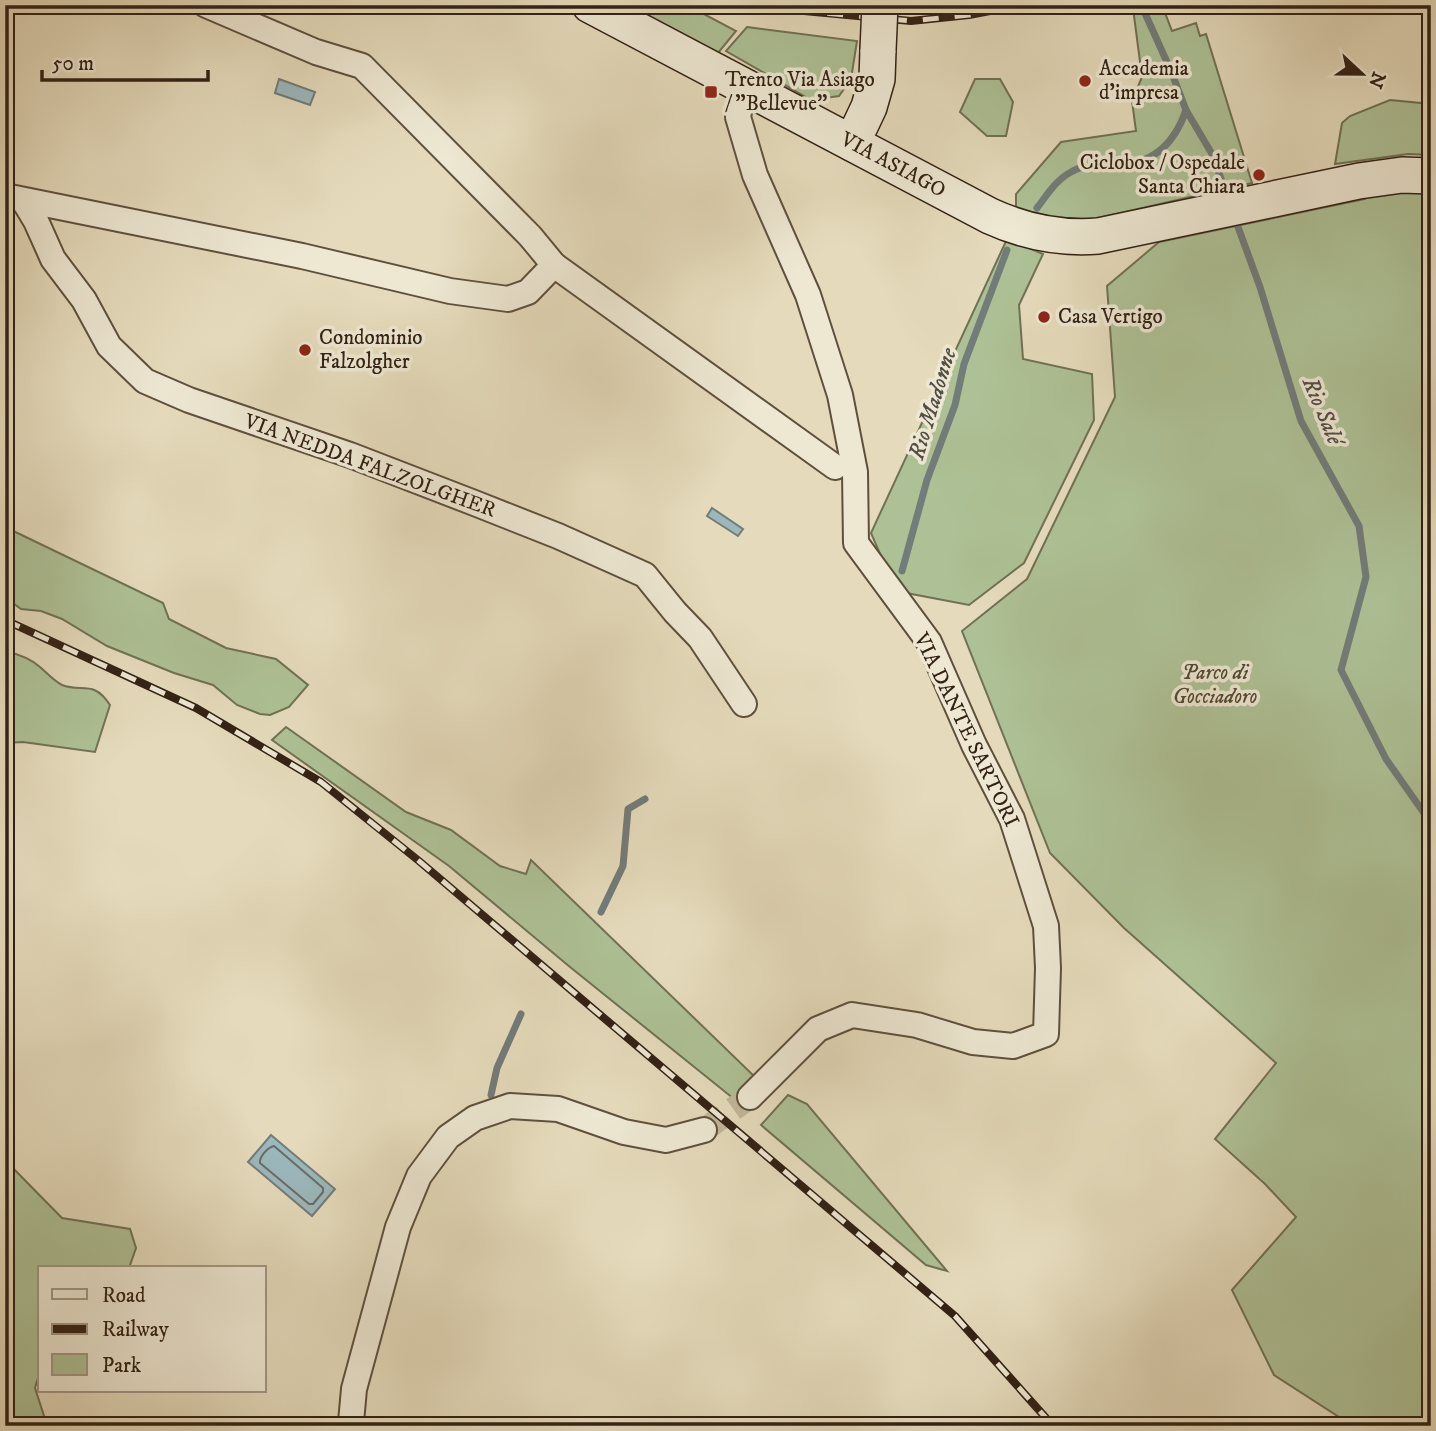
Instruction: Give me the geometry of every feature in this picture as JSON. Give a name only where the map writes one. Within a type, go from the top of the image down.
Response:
[{"type":"main road","name":"VIA ASIAGO","points":[[590,5],[990,216],[1029,232],[1071,237],[1098,236],[1359,181],[1402,175],[1431,176]]},
{"type":"main road","points":[[852,143],[869,107],[877,79],[880,5]]},
{"type":"street","points":[[206,5],[316,52],[362,66],[530,236],[554,265],[835,467]]},
{"type":"street","name":"VIA DANTE SARTORI","points":[[749,89],[738,117],[755,175],[808,295],[840,395],[855,472],[856,543],[929,642],[974,746],[1012,819],[1046,926],[1048,968],[1046,1034],[1013,1046],[973,1042],[916,1025],[852,1016],[818,1029],[750,1097]]},
{"type":"street","name":"VIA NEDDA FALZOLGHER","points":[[14,198],[302,256],[450,291],[508,299],[528,292],[554,265]]},
{"type":"street","name":"VIA NEDDA FALZOLGHER","points":[[14,198],[36,221],[53,259],[85,300],[109,346],[145,381],[189,400],[350,455],[477,504],[645,575],[700,638],[744,704]]},
{"type":"street","points":[[351,1422],[354,1389],[398,1227],[419,1176],[448,1137],[475,1118],[510,1106],[558,1109],[624,1132],[666,1140],[704,1130]]},
{"type":"green space","points":[[628,5],[687,5],[736,31],[718,53]]},
{"type":"green space","points":[[1140,5],[1162,5],[1172,31],[1196,23],[1200,36],[1206,34],[1252,183],[1094,219],[1051,218],[1016,211],[1016,194],[1061,142],[1136,131],[1132,101],[1142,77],[1133,8]]},
{"type":"green space","points":[[747,27],[857,41],[851,79],[839,96],[811,100],[726,51]]},
{"type":"green space","points":[[975,79],[1000,79],[1013,102],[1006,136],[987,136],[960,112]]},
{"type":"green space","points":[[1390,100],[1431,104],[1431,155],[1408,154],[1335,164],[1342,123],[1350,116]]},
{"type":"green space","name":"Parco di Gocciadoro","points":[[1365,186],[1431,190],[1431,1426],[1353,1426],[1274,1375],[1232,1290],[1296,1217],[1265,1184],[1215,1139],[1276,1063],[1124,928],[1050,853],[962,631],[1027,579],[1115,397],[1107,286],[1159,242],[1365,199]]},
{"type":"green space","points":[[1007,239],[1043,254],[1019,305],[1023,359],[1092,374],[1094,420],[1024,563],[969,605],[896,591],[871,533]]},
{"type":"green space","points":[[5,527],[163,603],[169,619],[226,648],[276,659],[308,685],[289,707],[270,715],[260,714],[237,705],[213,685],[174,673],[107,646],[62,619],[41,611],[21,609],[5,597]]},
{"type":"green space","points":[[5,651],[32,661],[62,685],[93,689],[104,697],[110,705],[95,752],[23,742],[5,743]]},
{"type":"green space","points":[[286,727],[406,812],[451,830],[500,866],[526,874],[531,860],[755,1077],[734,1099],[449,866],[272,740]]},
{"type":"green space","points":[[788,1095],[807,1104],[947,1271],[926,1265],[761,1125]]},
{"type":"green space","points":[[5,1160],[62,1218],[130,1229],[136,1248],[130,1266],[38,1266],[38,1378],[35,1388],[45,1419],[41,1426],[5,1426]]},
{"type":"water","points":[[279,79],[315,92],[310,105],[275,93]]},
{"type":"water","points":[[712,508],[743,529],[738,536],[707,516]]},
{"type":"water","points":[[271,1135],[335,1189],[312,1216],[248,1162]]},
{"type":"waterway","name":"Rio Salé","points":[[1146,5],[1144,11],[1186,110],[1212,154],[1228,198]]},
{"type":"waterway","name":"Rio Madonne","points":[[1037,208],[1056,183],[1076,169],[1127,164],[1150,157],[1175,134],[1186,110]]},
{"type":"waterway","name":"Rio Salé","points":[[1234,216],[1260,287],[1301,421],[1359,526],[1366,577],[1341,670],[1386,759],[1431,823]]},
{"type":"waterway","name":"Rio Madonne","points":[[902,571],[927,480],[955,405],[964,364],[1007,250]]},
{"type":"waterway","name":"Rio Madonne","points":[[601,912],[623,866],[628,809],[645,799]]},
{"type":"waterway","name":"Rio Madonne","points":[[491,1095],[497,1068],[521,1014]]},
{"type":"tunnel","points":[[704,1130],[750,1097]]},
{"type":"railway","points":[[764,5],[772,8],[911,21],[969,15],[1022,5]]},
{"type":"railway","points":[[5,620],[196,708],[321,782],[419,861],[955,1316],[1046,1418],[1050,1426]]},
{"type":"place","name":"Accademia d'impresa","points":[[1085,81]]},
{"type":"place","name":"Trento Via Asiago / \"Bellevue\"","points":[[711,92]]},
{"type":"place","name":"Ciclobox / Ospedale Santa Chiara","points":[[1259,175]]},
{"type":"place","name":"Casa Vertigo","points":[[1044,317]]},
{"type":"place","name":"Condominio Falzolgher","points":[[305,350]]}]
